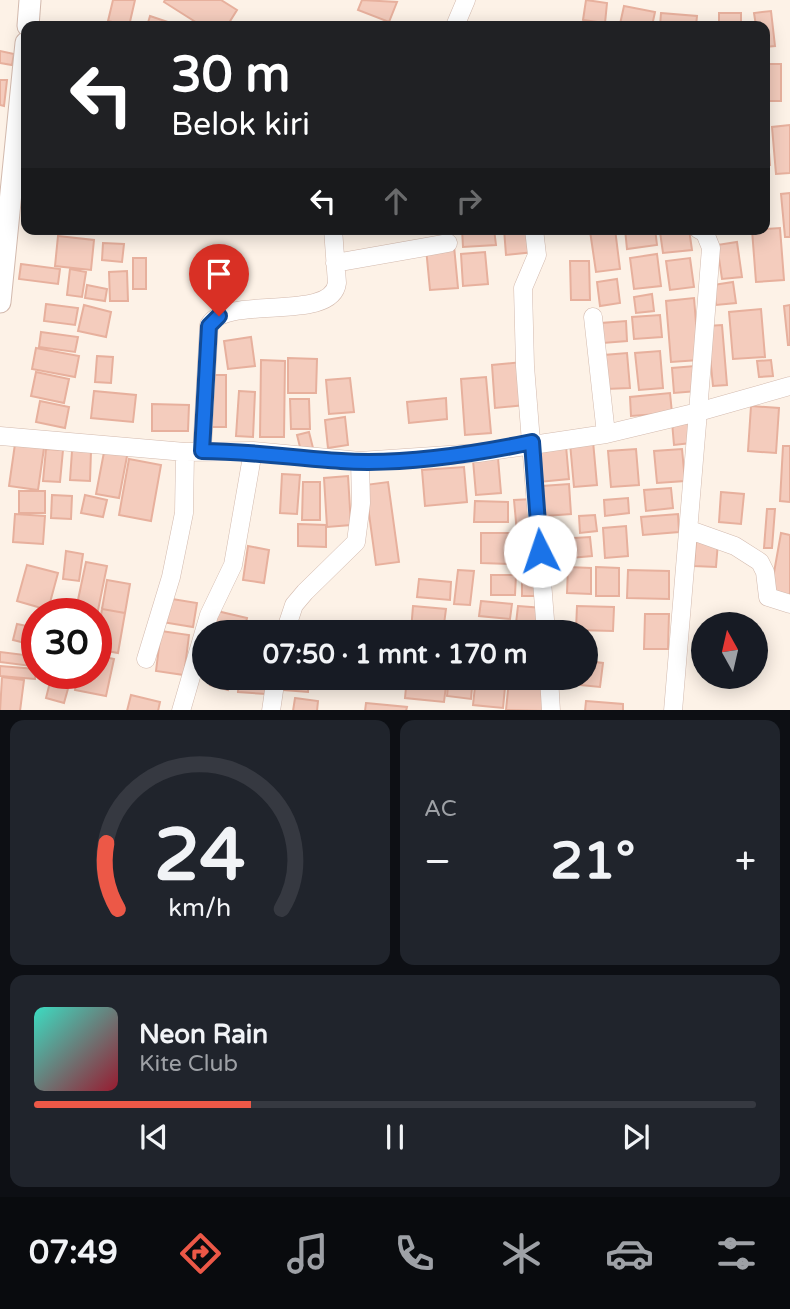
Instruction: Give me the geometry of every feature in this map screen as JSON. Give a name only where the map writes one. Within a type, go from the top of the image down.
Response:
[{"type":"street","points":[[28,21],[30,0]]},
{"type":"street","points":[[457,21],[466,0]]},
{"type":"street","points":[[0,302],[8,161],[21,82]]},
{"type":"street","points":[[146,659],[171,577],[184,513],[209,326],[212,320],[233,313],[322,300],[336,291],[333,235]]},
{"type":"street","points":[[535,235],[537,255],[523,288],[545,620]]},
{"type":"street","points":[[673,710],[691,530],[711,248],[706,235]]},
{"type":"street","points":[[335,263],[448,243]]},
{"type":"street","points":[[593,317],[606,433]]},
{"type":"street","points":[[0,436],[194,452],[253,451],[360,461],[478,453],[532,442],[606,433],[698,412],[790,386]]},
{"type":"street","points":[[181,710],[209,615],[233,565],[253,451]]},
{"type":"street","points":[[289,620],[294,605],[305,592],[356,542],[361,503],[360,461]]},
{"type":"street","points":[[691,530],[754,556],[765,572],[768,597],[790,604]]},
{"type":"street","points":[[271,710],[274,690]]},
{"type":"street","points":[[550,690],[551,710]]},
{"type":"building","points":[[113,0],[135,0],[130,21],[108,21]]},
{"type":"building","points":[[221,0],[237,10],[230,21],[194,21],[164,2]]},
{"type":"building","points":[[362,0],[397,2],[389,21],[358,10]]},
{"type":"building","points":[[586,0],[607,3],[605,21],[583,20]]},
{"type":"building","points":[[624,6],[655,12],[653,21],[621,21]]},
{"type":"building","points":[[771,11],[775,46],[770,46],[770,21],[755,21],[754,13]]},
{"type":"building","points":[[661,13],[697,16],[696,21],[660,21]]},
{"type":"building","points":[[719,13],[741,13],[741,21],[719,21]]},
{"type":"building","points":[[150,16],[165,21],[148,21]]},
{"type":"building","points":[[0,51],[14,54],[12,65],[0,63]]},
{"type":"building","points":[[770,64],[781,64],[781,101],[770,101]]},
{"type":"building","points":[[0,80],[7,80],[4,106],[0,105]]},
{"type":"building","points":[[790,125],[790,173],[776,174],[772,127]]},
{"type":"building","points":[[790,193],[790,237],[785,237],[781,194]]},
{"type":"building","points":[[780,228],[784,280],[756,282],[752,235],[770,235],[770,229]]},
{"type":"building","points":[[462,235],[495,235],[496,245],[463,247]]},
{"type":"building","points":[[504,235],[533,235],[534,252],[506,255]]},
{"type":"building","points":[[591,235],[616,235],[620,269],[596,272]]},
{"type":"building","points":[[626,235],[656,235],[657,245],[627,249]]},
{"type":"building","points":[[660,235],[690,235],[692,250],[663,253]]},
{"type":"building","points":[[58,236],[94,240],[91,270],[55,266]]},
{"type":"building","points":[[737,242],[742,277],[722,279],[717,245]]},
{"type":"building","points":[[103,243],[124,244],[122,262],[102,260]]},
{"type":"building","points":[[454,246],[458,288],[430,290],[426,248]]},
{"type":"building","points":[[485,252],[488,284],[463,286],[461,254]]},
{"type":"building","points":[[657,254],[661,286],[634,289],[630,258]]},
{"type":"building","points":[[133,258],[146,258],[146,289],[133,289]]},
{"type":"building","points":[[690,258],[694,287],[670,290],[666,261]]},
{"type":"building","points":[[570,261],[589,261],[590,300],[571,300]]},
{"type":"building","points":[[21,264],[60,269],[58,284],[19,279]]},
{"type":"building","points":[[70,269],[86,272],[82,297],[67,295]]},
{"type":"building","points":[[127,271],[128,301],[110,301],[109,272]]},
{"type":"building","points":[[617,279],[620,303],[600,306],[597,282]]},
{"type":"building","points":[[733,282],[736,303],[716,305],[713,285]]},
{"type":"building","points":[[87,285],[107,289],[105,301],[85,298]]},
{"type":"building","points":[[652,294],[654,311],[636,313],[634,297]]},
{"type":"building","points":[[694,298],[699,360],[671,362],[666,301]]},
{"type":"building","points":[[46,304],[78,308],[75,325],[44,321]]},
{"type":"building","points":[[84,305],[111,312],[106,337],[78,331]]},
{"type":"building","points":[[790,305],[790,345],[788,345],[784,306]]},
{"type":"building","points":[[761,309],[765,357],[733,359],[729,312]]},
{"type":"building","points":[[660,315],[662,337],[634,339],[632,317]]},
{"type":"building","points":[[626,321],[627,341],[603,343],[601,323]]},
{"type":"building","points":[[722,325],[727,385],[713,386],[707,326]]},
{"type":"building","points":[[41,332],[78,337],[75,352],[39,347]]},
{"type":"building","points":[[251,337],[255,366],[228,369],[224,341]]},
{"type":"building","points":[[36,348],[79,356],[75,377],[32,369]]},
{"type":"building","points":[[660,351],[663,388],[639,390],[635,353]]},
{"type":"building","points":[[627,353],[630,388],[606,389],[604,355]]},
{"type":"building","points":[[97,356],[113,357],[111,383],[95,382]]},
{"type":"building","points":[[288,358],[317,359],[316,393],[288,393]]},
{"type":"building","points":[[261,360],[285,361],[284,437],[260,437]]},
{"type":"building","points":[[771,360],[773,376],[759,377],[757,361]]},
{"type":"building","points":[[522,362],[525,405],[495,408],[492,365]]},
{"type":"building","points":[[695,366],[697,391],[674,393],[672,368]]},
{"type":"building","points":[[36,372],[69,379],[64,403],[31,396]]},
{"type":"building","points":[[207,375],[226,375],[226,427],[207,427]]},
{"type":"building","points":[[486,377],[491,433],[465,435],[461,379]]},
{"type":"building","points":[[350,378],[354,412],[329,414],[326,380]]},
{"type":"building","points":[[94,391],[136,395],[133,422],[91,418]]},
{"type":"building","points":[[239,391],[255,392],[253,437],[236,436]]},
{"type":"building","points":[[670,393],[672,413],[631,416],[630,397]]},
{"type":"building","points":[[446,398],[447,419],[409,423],[407,402]]},
{"type":"building","points":[[290,399],[309,399],[310,429],[291,429]]},
{"type":"building","points":[[40,401],[69,407],[65,428],[36,422]]},
{"type":"building","points":[[152,404],[189,405],[188,431],[152,431]]},
{"type":"building","points":[[751,406],[779,408],[776,453],[748,451]]},
{"type":"building","points":[[345,417],[348,445],[328,448],[325,420]]},
{"type":"building","points":[[689,420],[691,443],[674,445],[672,422]]},
{"type":"building","points":[[309,432],[313,448],[301,451],[297,435]]},
{"type":"building","points":[[593,441],[597,485],[574,487],[570,443]]},
{"type":"building","points":[[15,444],[44,448],[38,490],[9,486]]},
{"type":"building","points":[[566,446],[569,479],[539,482],[536,449]]},
{"type":"building","points":[[783,446],[790,446],[790,502],[780,501]]},
{"type":"building","points":[[105,447],[128,451],[119,498],[96,494]]},
{"type":"building","points":[[46,449],[63,450],[60,482],[43,481]]},
{"type":"building","points":[[636,449],[639,485],[611,487],[608,451]]},
{"type":"building","points":[[682,449],[685,481],[657,483],[654,451]]},
{"type":"building","points":[[72,451],[91,451],[90,481],[70,480]]},
{"type":"building","points":[[498,458],[501,493],[476,495],[473,460]]},
{"type":"building","points":[[129,459],[161,465],[151,521],[119,515]]},
{"type":"building","points":[[464,467],[467,502],[425,506],[422,470]]},
{"type":"building","points":[[282,474],[300,475],[297,514],[280,513]]},
{"type":"building","points":[[348,476],[351,525],[327,527],[324,478]]},
{"type":"building","points":[[303,482],[320,482],[320,520],[302,520]]},
{"type":"building","points":[[388,482],[399,562],[376,565],[365,485]]},
{"type":"building","points":[[569,484],[571,514],[545,516],[542,486]]},
{"type":"building","points":[[671,488],[673,508],[646,511],[644,490]]},
{"type":"building","points":[[19,491],[45,491],[45,513],[19,513]]},
{"type":"building","points":[[721,492],[744,494],[741,524],[719,522]]},
{"type":"building","points":[[52,495],[72,496],[71,519],[51,518]]},
{"type":"building","points":[[85,495],[107,500],[103,517],[81,513]]},
{"type":"building","points":[[628,498],[629,513],[605,516],[604,500]]},
{"type":"building","points":[[533,499],[536,531],[517,533],[514,500]]},
{"type":"building","points":[[475,501],[508,502],[508,522],[474,522]]},
{"type":"building","points":[[767,509],[775,509],[772,548],[764,548]]},
{"type":"building","points":[[15,514],[45,516],[43,544],[13,542]]},
{"type":"building","points":[[678,514],[679,532],[643,535],[641,517]]},
{"type":"building","points":[[595,515],[597,531],[580,533],[579,516]]},
{"type":"building","points":[[298,524],[326,525],[326,547],[298,546]]},
{"type":"building","points":[[626,526],[628,556],[605,558],[603,528]]},
{"type":"building","points":[[481,533],[511,533],[510,564],[481,563]]},
{"type":"building","points":[[781,533],[790,535],[790,599],[770,595]]},
{"type":"building","points":[[590,537],[592,556],[559,559],[557,539]]},
{"type":"building","points":[[536,538],[538,560],[517,561],[515,539]]},
{"type":"building","points":[[696,541],[718,542],[716,567],[694,566]]},
{"type":"building","points":[[248,546],[269,550],[264,583],[243,580]]},
{"type":"building","points":[[66,551],[83,554],[79,581],[63,579]]},
{"type":"building","points":[[86,562],[107,566],[100,598],[78,598]]},
{"type":"building","points":[[27,565],[58,573],[51,598],[21,598],[21,602],[17,601]]},
{"type":"building","points":[[568,567],[591,568],[591,594],[567,593]]},
{"type":"building","points":[[596,567],[619,568],[619,596],[596,596]]},
{"type":"building","points":[[458,570],[474,571],[470,605],[454,604]]},
{"type":"building","points":[[628,570],[669,571],[669,599],[627,598]]},
{"type":"building","points":[[491,575],[516,575],[515,595],[491,595]]},
{"type":"building","points":[[419,579],[451,582],[450,600],[417,597]]},
{"type":"building","points":[[107,580],[130,584],[125,613],[112,611],[112,598],[104,598]]},
{"type":"building","points":[[522,583],[540,583],[540,596],[522,596]]},
{"type":"building","points":[[166,598],[197,603],[192,627],[162,622]]},
{"type":"building","points":[[481,601],[512,604],[510,619],[479,616]]},
{"type":"building","points":[[413,606],[446,609],[445,620],[412,620]]},
{"type":"building","points":[[518,606],[543,608],[542,620],[516,620]]},
{"type":"building","points":[[577,606],[614,607],[613,631],[598,631],[598,620],[576,620]]},
{"type":"building","points":[[112,611],[125,613],[118,653],[112,652]]},
{"type":"building","points":[[217,611],[247,618],[247,620],[215,620]]},
{"type":"building","points":[[645,614],[669,614],[668,649],[644,649]]},
{"type":"building","points":[[17,624],[21,625],[21,642],[13,640]]},
{"type":"building","points":[[161,631],[189,635],[184,675],[156,671]]},
{"type":"building","points":[[0,652],[21,655],[21,665],[0,662]]},
{"type":"building","points":[[598,662],[603,663],[598,687]]},
{"type":"building","points":[[0,666],[21,668],[21,678],[0,676]]},
{"type":"building","points":[[2,677],[21,680],[23,689],[20,710],[0,710]]},
{"type":"building","points":[[48,689],[68,689],[64,703],[46,698]]},
{"type":"building","points":[[75,689],[108,689],[106,696]]},
{"type":"building","points":[[238,690],[266,690],[266,694]]},
{"type":"building","points":[[406,690],[445,690],[444,702],[405,698]]},
{"type":"building","points":[[448,690],[472,690],[471,699],[447,696]]},
{"type":"building","points":[[475,690],[505,690],[503,708],[473,705]]},
{"type":"building","points":[[508,690],[546,690],[544,710],[506,710]]},
{"type":"building","points":[[131,695],[160,702],[158,710],[127,710]]},
{"type":"building","points":[[295,698],[318,701],[317,710],[293,710]]},
{"type":"building","points":[[586,701],[623,704],[623,710],[585,710]]},
{"type":"building","points":[[366,703],[407,707],[406,710],[365,710]]},
{"type":"route","points":[[219,316],[212,320],[209,326],[202,451],[253,451],[360,461],[478,453],[532,442],[540,551]]}]
